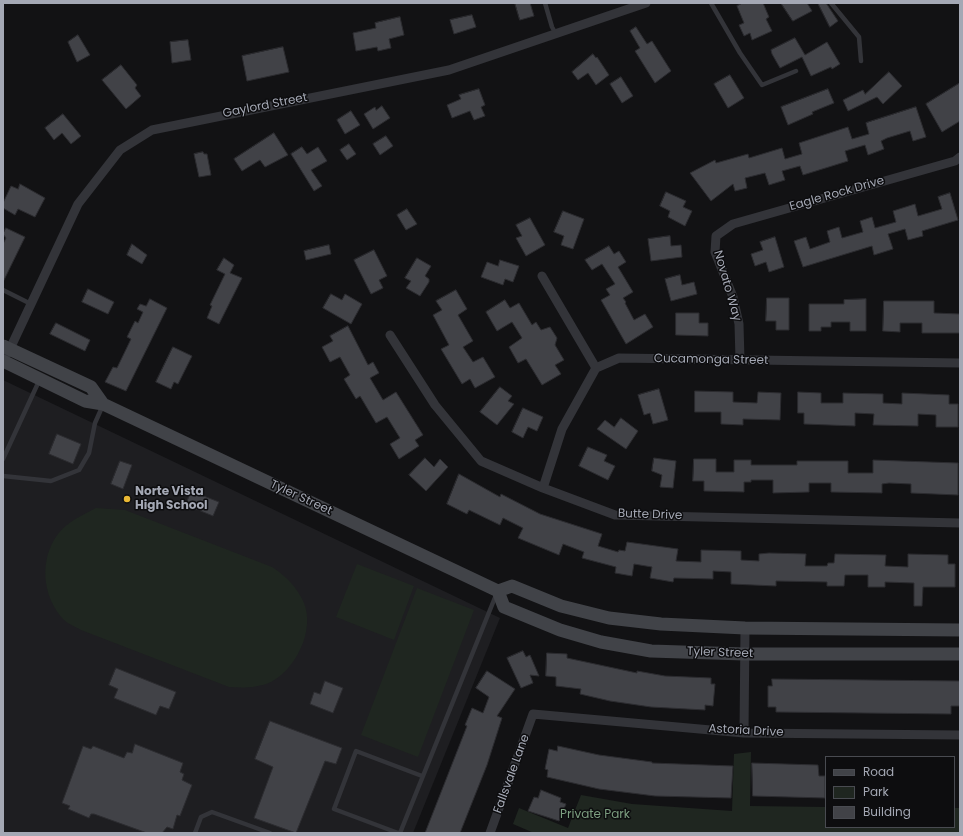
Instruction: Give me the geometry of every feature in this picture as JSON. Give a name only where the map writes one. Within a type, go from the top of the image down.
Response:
[{"type":"main road","name":"Tyler Street","points":[[7,348],[91,387],[104,404]]},
{"type":"main road","name":"Tyler Street","points":[[4,362],[85,401],[104,404],[498,591],[504,607],[560,630],[601,642],[651,651],[744,654],[960,654]]},
{"type":"main road","points":[[498,591],[512,586],[561,606],[609,618],[661,624],[745,628],[960,630]]},
{"type":"street","name":"Gaylord Street","points":[[4,362],[7,348],[31,304],[78,204],[120,150],[152,130],[449,70],[646,3]]},
{"type":"street","name":"Eagle Rock Drive","points":[[716,236],[733,224],[955,161],[960,157]]},
{"type":"street","name":"Novato Way","points":[[716,236],[715,252],[733,297],[739,324],[740,360]]},
{"type":"street","points":[[542,276],[596,368],[562,428],[542,488]]},
{"type":"street","name":"Butte Drive","points":[[390,335],[435,405],[481,461],[542,488],[615,515],[960,523]]},
{"type":"street","name":"Cucamonga Street","points":[[596,368],[620,358],[960,363]]},
{"type":"street","points":[[744,733],[745,628]]},
{"type":"street","name":"Astoria Drive","points":[[533,714],[744,733],[960,735]]},
{"type":"street","name":"Fallsvale Lane","points":[[490,833],[533,714]]},
{"type":"lane","points":[[545,3],[552,27],[556,34]]},
{"type":"lane","points":[[711,3],[740,53],[762,85],[796,71]]},
{"type":"lane","points":[[831,3],[859,37],[861,61]]},
{"type":"lane","points":[[3,290],[31,304]]},
{"type":"lane","points":[[3,459],[40,379]]},
{"type":"lane","points":[[3,476],[51,481],[79,470],[89,453],[95,423],[104,404]]},
{"type":"lane","points":[[422,776],[356,751],[334,809],[399,833],[498,591]]},
{"type":"lane","points":[[195,833],[201,817],[212,812],[270,833]]},
{"type":"shaded area","name":"Norte Vista High School","points":[[3,380],[500,618],[413,833],[3,833]]},
{"type":"green space","points":[[96,508],[125,510],[272,567],[282,574],[291,582],[298,592],[304,603],[307,614],[307,625],[301,648],[288,668],[280,676],[266,684],[250,687],[229,687],[81,630],[65,621],[56,610],[47,589],[46,566],[48,555],[58,534],[66,525]]},
{"type":"green space","points":[[357,564],[414,586],[394,640],[336,617]]},
{"type":"green space","points":[[417,588],[474,610],[418,757],[361,735]]},
{"type":"green space","name":"Private Park","points":[[751,752],[750,806],[825,807],[825,828],[955,828],[955,808],[960,808],[960,833],[534,833],[513,824],[519,808],[568,828],[581,795],[632,804],[732,811],[734,754]]},
{"type":"building","points":[[515,3],[530,3],[534,16],[520,20]]},
{"type":"building","points":[[743,3],[763,3],[769,17],[766,19],[772,31],[752,40],[750,33],[744,36],[739,25],[744,23],[737,6]]},
{"type":"building","points":[[781,3],[807,3],[812,11],[793,21]]},
{"type":"building","points":[[818,3],[826,3],[838,21],[830,27]]},
{"type":"building","points":[[472,15],[476,27],[454,34],[450,20]]},
{"type":"building","points":[[400,17],[404,35],[389,39],[391,48],[378,51],[377,47],[356,51],[353,33],[376,28],[375,23]]},
{"type":"building","points":[[636,27],[647,44],[652,41],[671,71],[655,83],[635,51],[640,48],[630,31]]},
{"type":"building","points":[[78,35],[90,55],[77,62],[68,42]]},
{"type":"building","points":[[795,38],[805,55],[827,42],[840,64],[832,69],[831,67],[811,76],[802,57],[780,68],[771,50]]},
{"type":"building","points":[[188,40],[191,60],[172,63],[170,42]]},
{"type":"building","points":[[283,47],[289,72],[247,81],[242,56]]},
{"type":"building","points":[[593,54],[596,58],[597,57],[609,75],[596,85],[588,73],[578,80],[572,72]]},
{"type":"building","points":[[121,65],[137,85],[135,88],[141,96],[126,109],[102,80]]},
{"type":"building","points":[[889,72],[902,86],[883,104],[877,97],[848,111],[843,100],[863,90],[865,94]]},
{"type":"building","points":[[730,75],[744,98],[728,108],[714,84]]},
{"type":"building","points":[[621,77],[633,96],[622,103],[610,84]]},
{"type":"building","points":[[960,83],[960,121],[942,132],[926,104]]},
{"type":"building","points":[[479,89],[485,105],[481,107],[485,116],[474,120],[470,111],[452,118],[447,105],[461,99],[459,95]]},
{"type":"building","points":[[828,89],[834,103],[812,112],[813,114],[788,125],[781,107]]},
{"type":"building","points":[[382,106],[390,118],[373,129],[364,114],[375,107],[376,110]]},
{"type":"building","points":[[916,107],[926,137],[913,141],[910,131],[887,138],[881,141],[884,149],[868,155],[865,145],[845,151],[848,161],[803,175],[800,166],[782,171],[785,180],[769,185],[765,173],[745,178],[747,188],[735,191],[733,184],[711,201],[690,173],[715,160],[716,163],[748,154],[749,158],[782,148],[785,159],[802,154],[799,143],[848,127],[852,139],[869,134],[866,123]]},
{"type":"building","points":[[351,111],[360,125],[345,134],[337,120]]},
{"type":"building","points":[[63,114],[81,136],[71,144],[62,133],[54,140],[45,128]]},
{"type":"building","points":[[274,133],[288,155],[265,167],[260,160],[242,171],[234,159]]},
{"type":"building","points":[[386,136],[393,146],[380,155],[373,144]]},
{"type":"building","points":[[349,144],[356,154],[347,160],[340,150]]},
{"type":"building","points":[[302,147],[307,154],[318,147],[327,161],[311,170],[322,186],[314,191],[291,154]]},
{"type":"building","points":[[203,152],[204,154],[207,154],[211,175],[199,177],[194,154]]},
{"type":"building","points":[[20,184],[45,198],[35,217],[18,209],[15,215],[3,208],[3,203],[11,186],[18,189]]},
{"type":"building","points":[[666,192],[686,201],[683,207],[692,211],[685,226],[668,217],[670,211],[660,206]]},
{"type":"building","points":[[950,193],[958,220],[922,231],[923,236],[908,240],[905,229],[888,234],[893,249],[874,255],[872,246],[803,267],[794,241],[806,237],[810,249],[830,242],[827,231],[839,227],[842,238],[863,232],[860,221],[872,217],[875,228],[896,222],[893,211],[915,204],[918,216],[942,209],[938,197]]},
{"type":"building","points":[[407,209],[417,224],[406,230],[397,215]]},
{"type":"building","points":[[563,211],[584,219],[573,249],[561,245],[564,236],[554,232]]},
{"type":"building","points":[[530,218],[545,245],[526,256],[516,238],[522,236],[516,225]]},
{"type":"building","points":[[6,228],[25,237],[3,282],[3,244],[6,238],[3,234]]},
{"type":"building","points":[[670,236],[671,246],[681,245],[682,257],[651,261],[648,239]]},
{"type":"building","points":[[775,237],[784,267],[769,272],[766,262],[755,266],[751,254],[763,250],[760,242]]},
{"type":"building","points":[[132,244],[147,255],[142,264],[127,255]]},
{"type":"building","points":[[329,245],[331,254],[306,260],[304,251]]},
{"type":"building","points":[[609,246],[614,254],[619,251],[626,262],[618,267],[633,292],[623,298],[634,320],[645,314],[653,327],[626,344],[601,300],[610,295],[606,289],[615,284],[602,264],[592,270],[585,260]]},
{"type":"building","points":[[374,250],[387,276],[379,280],[383,288],[371,294],[354,260]]},
{"type":"building","points":[[224,258],[234,265],[230,273],[242,278],[219,324],[207,318],[212,306],[210,305],[225,274],[217,270]]},
{"type":"building","points":[[417,258],[431,266],[425,276],[429,279],[429,282],[420,296],[406,288],[411,281],[405,278]]},
{"type":"building","points":[[500,260],[519,266],[513,282],[505,279],[503,285],[481,277],[487,262],[498,266]]},
{"type":"building","points":[[680,275],[682,285],[694,282],[697,294],[671,301],[665,279]]},
{"type":"building","points":[[88,289],[114,302],[108,314],[82,302]]},
{"type":"building","points":[[456,290],[467,309],[458,315],[473,341],[463,347],[473,362],[483,357],[495,377],[475,388],[470,379],[462,384],[441,349],[449,345],[433,315],[442,310],[436,301]]},
{"type":"building","points":[[331,294],[342,300],[345,294],[362,304],[351,324],[323,308]]},
{"type":"building","points":[[767,298],[789,298],[789,330],[776,330],[776,321],[766,321]]},
{"type":"building","points":[[150,299],[167,308],[126,391],[105,382],[113,367],[117,368],[131,339],[127,337],[135,321],[138,323],[143,312],[137,309],[140,304],[146,306]]},
{"type":"building","points":[[866,299],[866,331],[850,331],[850,322],[831,322],[831,327],[821,327],[821,331],[809,331],[809,304],[844,304],[844,300]]},
{"type":"building","points":[[505,300],[510,308],[519,303],[532,325],[536,322],[541,330],[550,327],[557,338],[555,345],[564,360],[555,365],[561,374],[542,385],[526,359],[518,363],[509,347],[522,338],[512,322],[497,331],[486,312]]},
{"type":"building","points":[[884,301],[934,301],[934,313],[960,314],[960,333],[922,333],[922,323],[900,323],[900,332],[883,331]]},
{"type":"building","points":[[676,313],[699,313],[699,323],[708,323],[708,336],[676,335]]},
{"type":"building","points":[[56,323],[90,340],[85,351],[50,334]]},
{"type":"building","points":[[348,326],[368,365],[373,362],[379,373],[370,378],[383,400],[396,392],[423,435],[415,440],[419,446],[399,459],[390,444],[400,438],[387,417],[376,423],[360,396],[356,399],[344,379],[350,375],[340,357],[330,362],[322,347],[333,341],[330,336]]},
{"type":"building","points":[[173,347],[192,356],[178,384],[174,382],[171,389],[156,382]]},
{"type":"building","points":[[500,387],[512,396],[508,401],[514,404],[497,425],[480,412]]},
{"type":"building","points":[[659,389],[668,420],[653,424],[650,413],[644,415],[638,395]]},
{"type":"building","points":[[695,391],[733,392],[733,402],[757,403],[758,392],[781,393],[780,420],[743,419],[743,425],[721,424],[721,412],[695,412]]},
{"type":"building","points":[[798,392],[821,393],[821,403],[843,403],[843,393],[883,394],[883,403],[902,404],[902,393],[949,395],[949,404],[958,404],[958,427],[936,427],[936,415],[918,414],[918,426],[873,425],[874,414],[855,413],[855,426],[804,424],[804,413],[798,413]]},
{"type":"building","points":[[523,408],[543,417],[537,431],[528,427],[523,438],[512,432]]},
{"type":"building","points":[[621,418],[638,431],[626,449],[597,429],[605,420],[614,427]]},
{"type":"building","points":[[57,434],[81,444],[73,464],[49,454]]},
{"type":"building","points":[[588,447],[607,455],[604,461],[615,466],[608,480],[579,466]]},
{"type":"building","points":[[425,458],[434,467],[440,459],[448,467],[426,491],[409,475]]},
{"type":"building","points":[[654,458],[676,461],[673,488],[660,487],[662,475],[652,471]]},
{"type":"building","points":[[694,459],[716,459],[716,472],[734,472],[734,460],[751,460],[751,465],[797,465],[797,461],[848,461],[848,473],[873,473],[873,460],[958,463],[958,495],[911,493],[911,484],[889,483],[882,484],[882,493],[831,492],[831,483],[809,483],[809,492],[773,493],[773,480],[751,480],[751,482],[744,482],[744,492],[704,491],[704,481],[693,481]]},
{"type":"building","name":"Norte Vista High School","points":[[120,461],[132,465],[123,489],[111,484]]},
{"type":"building","points":[[459,474],[500,497],[501,494],[540,514],[602,534],[598,546],[618,552],[619,550],[625,551],[627,542],[678,549],[676,561],[701,562],[701,550],[741,551],[741,560],[759,561],[759,554],[806,554],[805,566],[827,566],[828,563],[834,563],[835,554],[886,555],[885,566],[908,567],[908,554],[948,555],[948,564],[955,564],[955,587],[923,587],[922,606],[914,606],[914,583],[885,582],[885,587],[868,587],[868,575],[845,575],[844,586],[827,586],[827,582],[776,581],[776,586],[731,584],[731,572],[713,571],[713,579],[674,578],[673,582],[650,578],[652,567],[634,564],[632,576],[615,573],[616,567],[582,558],[584,552],[563,544],[559,555],[518,538],[523,528],[503,518],[500,525],[469,510],[467,514],[447,504]]},
{"type":"building","name":"Norte Vista High School","points":[[191,491],[219,502],[213,516],[186,505]]},
{"type":"building","points":[[523,651],[526,657],[530,655],[539,676],[530,675],[533,683],[521,688],[507,658]]},
{"type":"building","points":[[547,653],[567,654],[567,658],[637,673],[637,671],[665,676],[711,678],[711,684],[715,684],[713,706],[705,705],[705,710],[651,707],[610,701],[580,694],[581,689],[556,686],[556,677],[546,676]]},
{"type":"building","points":[[116,668],[176,692],[169,709],[160,706],[156,715],[114,698],[118,689],[109,685]]},
{"type":"building","points":[[487,671],[515,689],[497,716],[502,718],[487,765],[460,833],[425,833],[467,726],[465,725],[472,708],[483,713],[489,697],[476,688]]},
{"type":"building","points":[[772,679],[960,681],[960,706],[951,706],[951,714],[776,712],[776,707],[768,707],[768,686],[772,686]]},
{"type":"building","points":[[325,681],[343,688],[333,713],[310,704],[314,692],[320,694]]},
{"type":"building","points":[[270,721],[342,748],[336,764],[325,761],[296,833],[254,818],[273,767],[255,759]]},
{"type":"building","points":[[135,744],[183,763],[180,772],[184,774],[182,780],[192,785],[180,816],[177,815],[173,829],[167,827],[162,833],[147,833],[94,814],[91,814],[89,818],[68,809],[70,806],[62,803],[83,746],[91,749],[93,746],[124,758],[127,752],[132,753]]},
{"type":"building","points":[[558,746],[599,755],[652,763],[733,766],[731,798],[655,796],[599,789],[547,777],[548,770],[545,769],[549,749],[557,751]]},
{"type":"building","points":[[752,763],[818,765],[819,776],[825,776],[825,798],[753,796]]},
{"type":"building","points":[[541,790],[561,798],[560,802],[566,804],[559,821],[528,811],[534,797],[538,798]]},
{"type":"place","name":"Norte Vista High School","points":[[127,499]]}]
